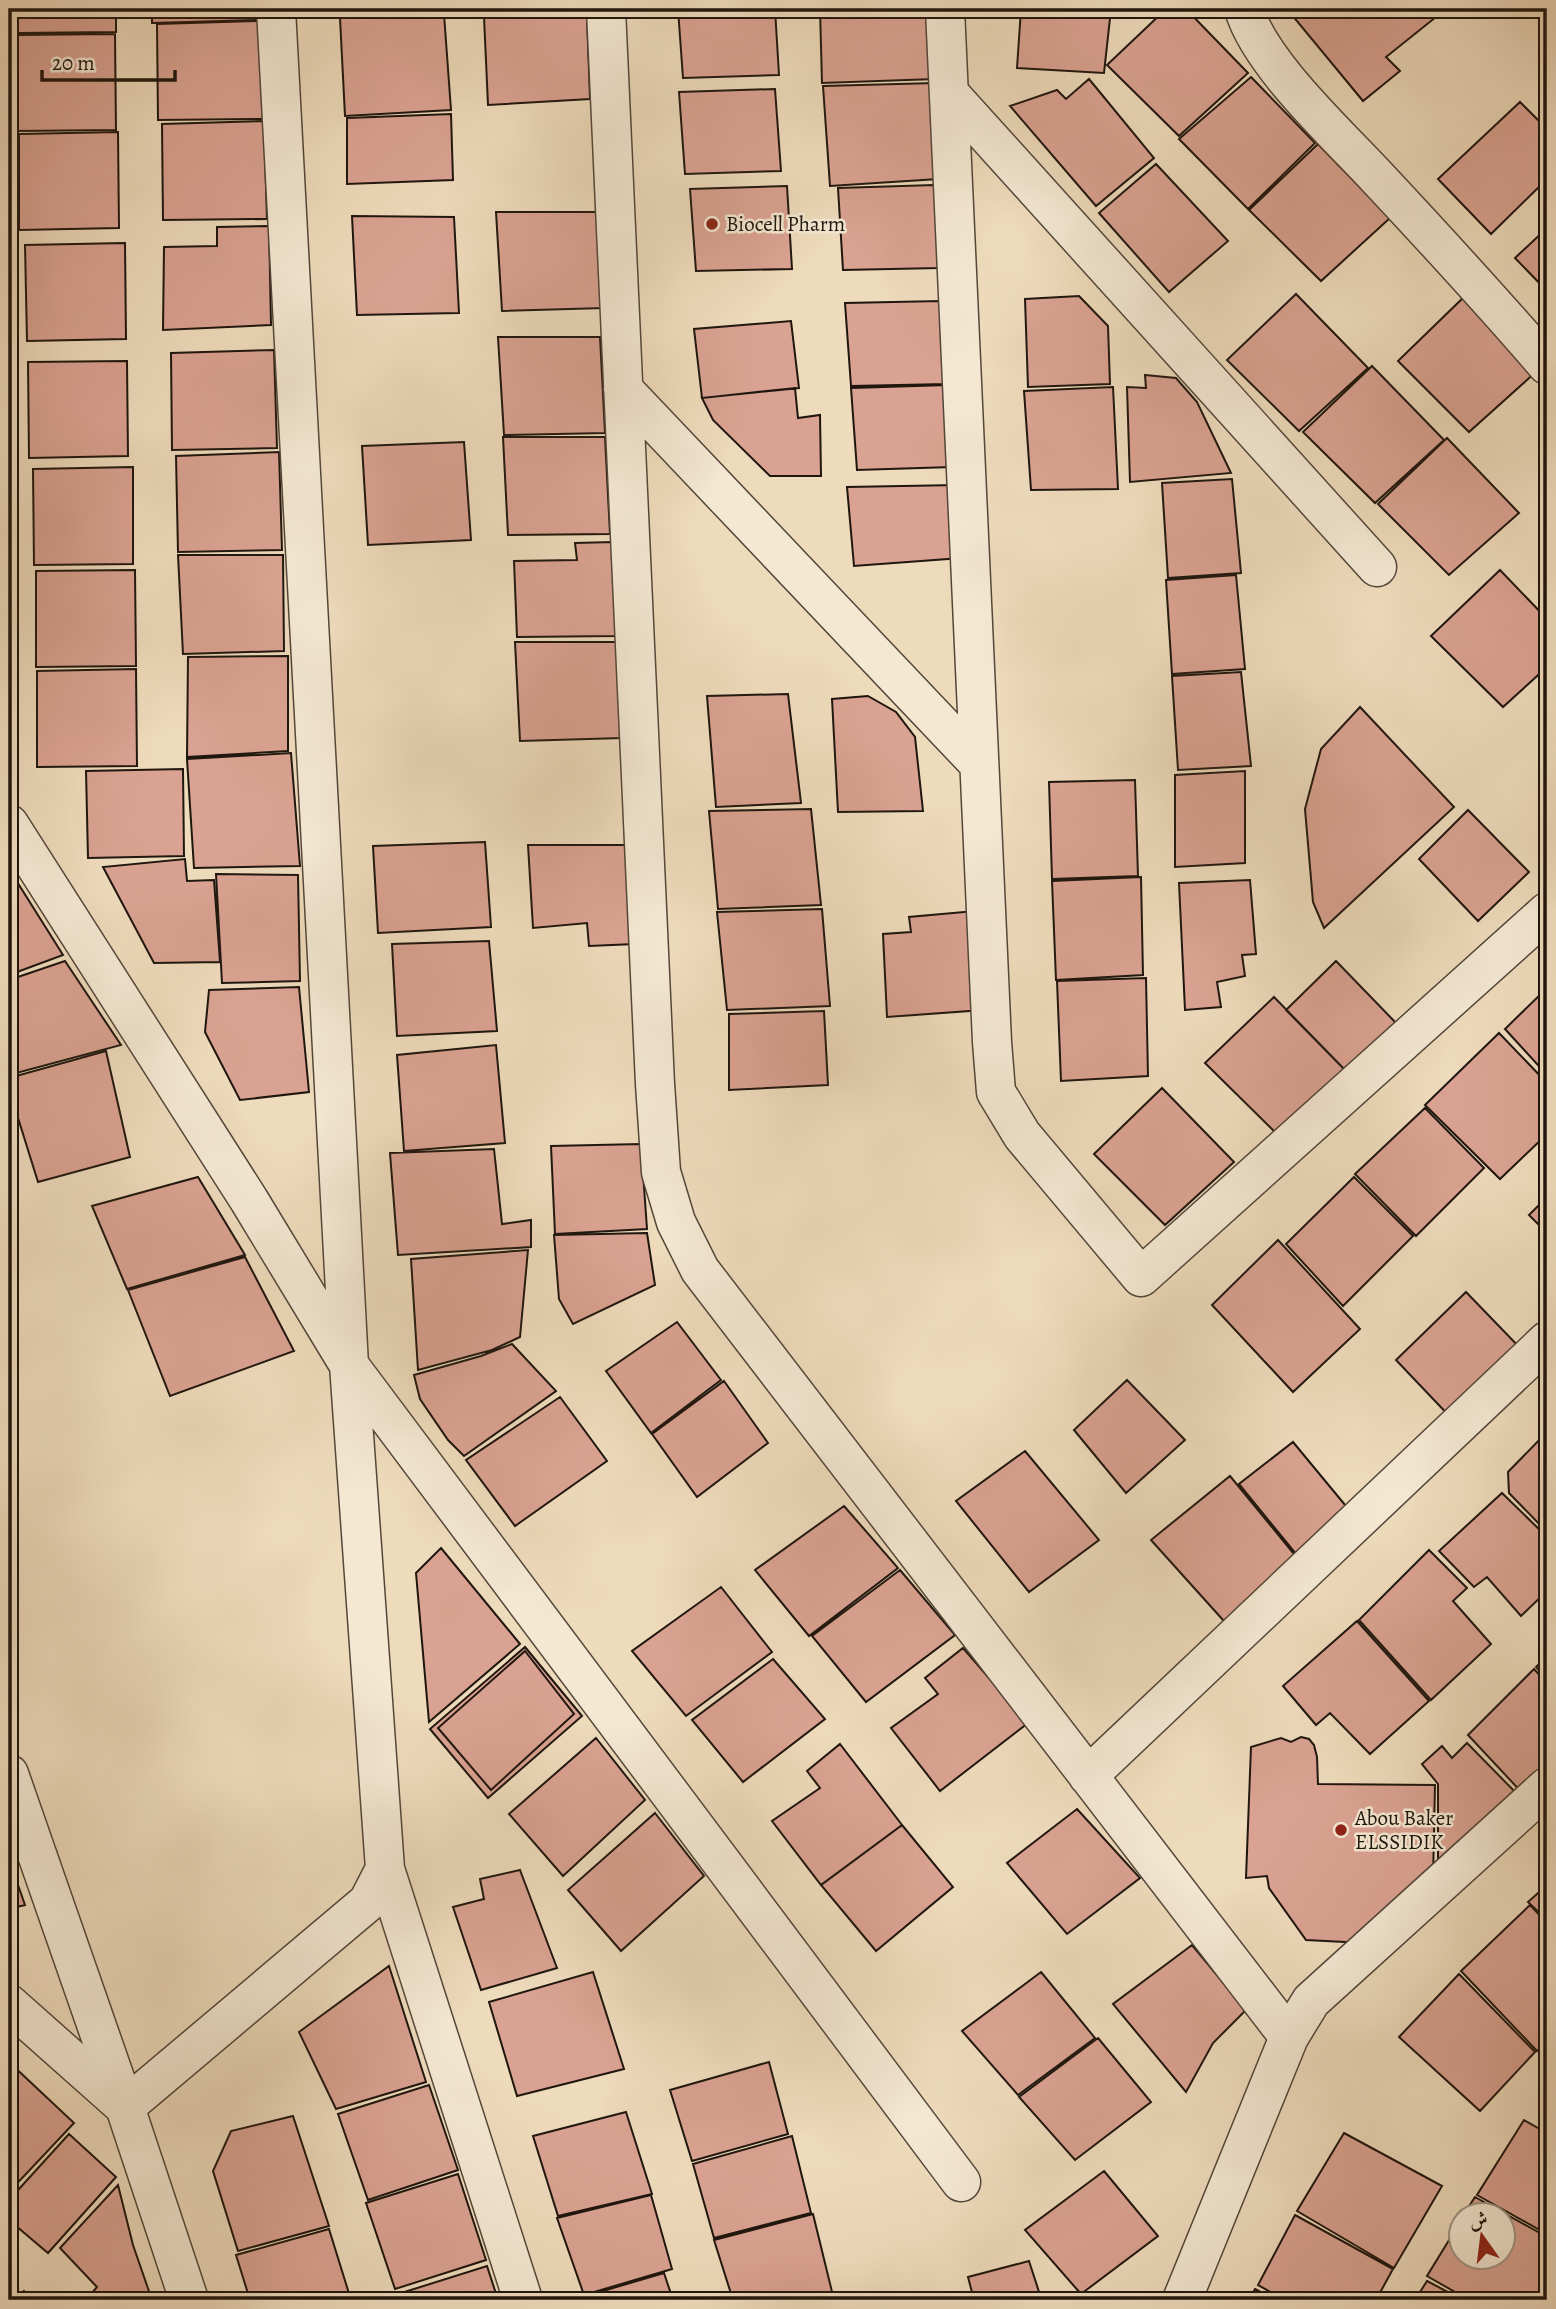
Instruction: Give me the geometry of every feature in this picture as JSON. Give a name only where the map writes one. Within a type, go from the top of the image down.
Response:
[{"type":"street","points":[[276,9],[349,1365],[385,1869],[523,2300]]},
{"type":"street","points":[[606,9],[655,1084],[662,1172],[676,1222],[699,1270],[1289,2037]]},
{"type":"street","points":[[945,9],[992,1042],[996,1091],[1022,1135],[1141,1278],[1547,912]]},
{"type":"street","points":[[1244,9],[1249,28],[1290,83],[1472,279],[1547,365]]},
{"type":"street","points":[[949,93],[1377,567]]},
{"type":"street","points":[[623,389],[979,764]]},
{"type":"street","points":[[9,824],[249,1200],[349,1365],[961,2182]]},
{"type":"street","points":[[1088,1776],[1547,1341]]},
{"type":"street","points":[[9,1774],[189,2300]]},
{"type":"street","points":[[1182,2300],[1289,2037],[1311,2001],[1547,1787]]},
{"type":"street","points":[[125,2107],[368,1902],[385,1869]]},
{"type":"street","points":[[9,2004],[125,2107]]},
{"type":"building","points":[[17,9],[116,9],[116,32],[17,33]]},
{"type":"building","points":[[152,9],[257,9],[257,20],[152,23]]},
{"type":"building","points":[[338,9],[443,9],[443,10],[338,14]]},
{"type":"building","points":[[482,9],[588,9],[588,15],[482,14]]},
{"type":"building","points":[[678,9],[775,9],[779,75],[683,78]]},
{"type":"building","points":[[820,9],[933,9],[935,79],[822,83]]},
{"type":"building","points":[[1021,9],[1111,9],[1104,73],[1017,68]]},
{"type":"building","points":[[1166,9],[1186,9],[1248,73],[1179,136],[1107,65]]},
{"type":"building","points":[[1287,9],[1428,9],[1436,17],[1386,57],[1400,71],[1363,101]]},
{"type":"building","points":[[444,14],[451,110],[345,116],[340,18]]},
{"type":"building","points":[[484,17],[587,17],[590,99],[488,105]]},
{"type":"building","points":[[259,21],[263,119],[158,120],[157,24]]},
{"type":"building","points":[[115,34],[116,130],[16,131],[15,35]]},
{"type":"building","points":[[1251,77],[1315,143],[1248,209],[1179,139]]},
{"type":"building","points":[[1089,79],[1154,158],[1096,206],[1010,106],[1057,90],[1066,99]]},
{"type":"building","points":[[935,83],[938,179],[830,186],[823,86]]},
{"type":"building","points":[[775,89],[781,171],[685,174],[679,92]]},
{"type":"building","points":[[1520,102],[1547,129],[1547,179],[1491,234],[1438,179]]},
{"type":"building","points":[[451,114],[453,180],[347,184],[347,118]]},
{"type":"building","points":[[264,121],[267,219],[163,220],[162,124]]},
{"type":"building","points":[[118,132],[119,228],[19,230],[19,134]]},
{"type":"building","points":[[1318,144],[1390,218],[1321,281],[1249,210]]},
{"type":"building","points":[[1156,164],[1228,241],[1169,292],[1099,213]]},
{"type":"building","points":[[934,185],[939,268],[843,270],[838,188]]},
{"type":"building","points":[[787,186],[792,269],[696,271],[690,189]]},
{"type":"building","points":[[496,212],[599,212],[604,308],[502,311]]},
{"type":"building","points":[[352,216],[454,217],[459,313],[357,315]]},
{"type":"building","points":[[269,226],[271,325],[163,330],[164,247],[217,246],[217,227]]},
{"type":"building","points":[[1547,228],[1547,291],[1515,258]]},
{"type":"building","points":[[125,243],[126,339],[27,341],[25,245]]},
{"type":"building","points":[[1296,294],[1368,368],[1299,431],[1227,360]]},
{"type":"building","points":[[1466,295],[1538,370],[1469,432],[1398,361]]},
{"type":"building","points":[[1079,296],[1108,326],[1110,384],[1028,387],[1025,299]]},
{"type":"building","points":[[941,301],[947,384],[851,386],[845,303]]},
{"type":"building","points":[[791,321],[799,388],[702,398],[694,329]]},
{"type":"building","points":[[498,337],[600,337],[605,433],[504,435]]},
{"type":"building","points":[[274,350],[277,448],[172,450],[171,353]]},
{"type":"building","points":[[127,361],[128,456],[29,458],[28,362]]},
{"type":"building","points":[[1372,366],[1444,440],[1375,503],[1303,432]]},
{"type":"building","points":[[1145,375],[1176,378],[1197,402],[1231,473],[1130,482],[1127,387],[1146,388]]},
{"type":"building","points":[[948,385],[952,467],[857,470],[851,388]]},
{"type":"building","points":[[1113,387],[1118,489],[1031,490],[1024,391]]},
{"type":"building","points":[[795,388],[798,418],[820,415],[821,476],[770,476],[713,420],[702,398]]},
{"type":"building","points":[[503,437],[605,437],[610,534],[508,535]]},
{"type":"building","points":[[1447,438],[1519,513],[1449,575],[1378,504]]},
{"type":"building","points":[[464,442],[471,540],[368,545],[362,446]]},
{"type":"building","points":[[279,452],[282,550],[178,552],[176,456]]},
{"type":"building","points":[[133,467],[133,564],[34,565],[33,469]]},
{"type":"building","points":[[1232,479],[1241,573],[1168,578],[1162,483]]},
{"type":"building","points":[[958,485],[961,558],[854,566],[847,487]]},
{"type":"building","points":[[614,542],[618,636],[517,637],[514,561],[577,560],[575,543]]},
{"type":"building","points":[[178,555],[283,555],[284,651],[183,654]]},
{"type":"building","points":[[135,570],[136,666],[36,667],[36,571]]},
{"type":"building","points":[[1500,570],[1547,619],[1547,667],[1503,707],[1431,636]]},
{"type":"building","points":[[1236,575],[1245,669],[1172,674],[1166,580]]},
{"type":"building","points":[[515,642],[617,642],[622,738],[520,741]]},
{"type":"building","points":[[288,656],[288,751],[187,757],[188,657]]},
{"type":"building","points":[[136,669],[137,766],[37,767],[37,671]]},
{"type":"building","points":[[1241,672],[1251,766],[1178,770],[1172,676]]},
{"type":"building","points":[[788,694],[801,803],[716,807],[707,696]]},
{"type":"building","points":[[868,696],[896,712],[915,737],[923,811],[838,812],[832,699]]},
{"type":"building","points":[[1360,707],[1454,807],[1324,928],[1313,902],[1305,809],[1321,749]]},
{"type":"building","points":[[291,753],[300,866],[194,868],[187,759]]},
{"type":"building","points":[[183,769],[184,856],[88,858],[86,771]]},
{"type":"building","points":[[1245,771],[1245,863],[1175,867],[1175,775]]},
{"type":"building","points":[[1135,780],[1138,876],[1052,879],[1049,782]]},
{"type":"building","points":[[811,809],[821,905],[718,909],[709,811]]},
{"type":"building","points":[[1468,810],[1529,872],[1478,921],[1419,859]]},
{"type":"building","points":[[485,842],[491,927],[378,933],[373,846]]},
{"type":"building","points":[[528,845],[630,845],[635,944],[589,946],[587,923],[533,928]]},
{"type":"building","points":[[185,859],[187,881],[214,880],[220,962],[154,963],[103,867]]},
{"type":"building","points":[[9,869],[63,955],[9,975]]},
{"type":"building","points":[[216,874],[298,875],[300,981],[222,983]]},
{"type":"building","points":[[1141,877],[1143,975],[1056,980],[1052,881]]},
{"type":"building","points":[[1250,880],[1256,954],[1242,955],[1245,976],[1217,982],[1221,1007],[1185,1010],[1179,883]]},
{"type":"building","points":[[822,909],[830,1006],[727,1010],[717,912]]},
{"type":"building","points":[[975,911],[983,1010],[887,1017],[883,934],[911,932],[909,917]]},
{"type":"building","points":[[489,941],[497,1031],[397,1036],[392,944]]},
{"type":"building","points":[[65,961],[121,1045],[9,1075],[9,980]]},
{"type":"building","points":[[1336,961],[1397,1024],[1346,1071],[1286,1010]]},
{"type":"building","points":[[1146,978],[1148,1076],[1061,1081],[1057,981]]},
{"type":"building","points":[[299,987],[309,1092],[240,1100],[205,1032],[209,990]]},
{"type":"building","points":[[1547,988],[1547,1075],[1505,1029]]},
{"type":"building","points":[[1274,997],[1346,1071],[1277,1134],[1205,1063]]},
{"type":"building","points":[[824,1011],[828,1085],[729,1090],[729,1014]]},
{"type":"building","points":[[1499,1033],[1547,1083],[1547,1134],[1500,1179],[1425,1105]]},
{"type":"building","points":[[496,1045],[505,1143],[404,1151],[397,1055]]},
{"type":"building","points":[[106,1051],[130,1157],[38,1182],[9,1089],[9,1078]]},
{"type":"building","points":[[1162,1088],[1234,1162],[1165,1225],[1094,1154]]},
{"type":"building","points":[[1425,1108],[1484,1168],[1416,1236],[1355,1174]]},
{"type":"building","points":[[641,1144],[647,1229],[555,1234],[551,1146]]},
{"type":"building","points":[[494,1149],[502,1224],[531,1220],[531,1247],[398,1255],[390,1153]]},
{"type":"building","points":[[198,1177],[245,1255],[127,1289],[92,1206]]},
{"type":"building","points":[[1354,1177],[1413,1236],[1343,1306],[1286,1244]]},
{"type":"building","points":[[1547,1197],[1547,1233],[1529,1215]]},
{"type":"building","points":[[647,1233],[655,1285],[573,1324],[559,1299],[554,1235]]},
{"type":"building","points":[[1278,1240],[1360,1329],[1293,1392],[1212,1305]]},
{"type":"building","points":[[528,1250],[520,1337],[492,1350],[418,1370],[411,1259]]},
{"type":"building","points":[[245,1257],[294,1351],[170,1396],[128,1290]]},
{"type":"building","points":[[1466,1292],[1524,1352],[1455,1422],[1396,1360]]},
{"type":"building","points":[[677,1322],[721,1380],[651,1433],[606,1371]]},
{"type":"building","points":[[512,1344],[556,1391],[464,1456],[448,1440],[420,1399],[414,1375]]},
{"type":"building","points":[[1127,1380],[1185,1440],[1126,1493],[1074,1430]]},
{"type":"building","points":[[724,1381],[768,1443],[697,1497],[652,1434]]},
{"type":"building","points":[[560,1397],[607,1461],[515,1526],[466,1460]]},
{"type":"building","points":[[1547,1432],[1547,1532],[1509,1493],[1508,1472]]},
{"type":"building","points":[[1293,1442],[1355,1517],[1305,1565],[1239,1484]]},
{"type":"building","points":[[1025,1451],[1099,1540],[1029,1592],[956,1501]]},
{"type":"building","points":[[1230,1476],[1303,1565],[1232,1630],[1151,1540]]},
{"type":"building","points":[[1502,1493],[1547,1537],[1547,1591],[1521,1616],[1487,1577],[1474,1587],[1439,1551]]},
{"type":"building","points":[[844,1506],[898,1568],[809,1636],[755,1570]]},
{"type":"building","points":[[441,1548],[520,1644],[429,1722],[416,1573]]},
{"type":"building","points":[[1429,1550],[1467,1588],[1453,1601],[1491,1644],[1431,1700],[1359,1620]]},
{"type":"building","points":[[900,1570],[955,1635],[866,1702],[812,1636]]},
{"type":"building","points":[[721,1587],[772,1652],[686,1716],[632,1651]]},
{"type":"building","points":[[1357,1621],[1429,1701],[1370,1754],[1330,1713],[1316,1725],[1283,1686]]},
{"type":"building","points":[[525,1647],[582,1716],[488,1798],[430,1729]]},
{"type":"building","points":[[963,1648],[1028,1723],[940,1791],[891,1728],[938,1694],[925,1678]]},
{"type":"building","points":[[525,1651],[574,1714],[491,1790],[438,1728]]},
{"type":"building","points":[[1547,1656],[1547,1679],[1536,1667]]},
{"type":"building","points":[[773,1659],[825,1719],[743,1782],[692,1720]]},
{"type":"building","points":[[1534,1669],[1547,1683],[1547,1780],[1527,1798],[1468,1735]]},
{"type":"building","name":"Abou Baker ELSSIDIK","points":[[1301,1737],[1309,1739],[1314,1745],[1318,1784],[1435,1785],[1433,1880],[1365,1943],[1306,1940],[1269,1888],[1267,1876],[1246,1878],[1251,1747],[1281,1738],[1291,1742]]},
{"type":"building","points":[[596,1738],[645,1800],[563,1876],[509,1814]]},
{"type":"building","points":[[1467,1743],[1523,1800],[1438,1878],[1438,1784],[1422,1764],[1442,1746],[1452,1758]]},
{"type":"building","points":[[840,1744],[902,1825],[821,1885],[772,1821],[820,1788],[807,1771]]},
{"type":"building","points":[[1077,1809],[1140,1878],[1067,1934],[1007,1863]]},
{"type":"building","points":[[655,1813],[704,1876],[621,1951],[568,1890]]},
{"type":"building","points":[[902,1825],[953,1887],[876,1951],[821,1885]]},
{"type":"building","points":[[9,1859],[25,1905],[9,1909]]},
{"type":"building","points":[[520,1870],[557,1968],[481,1990],[453,1907],[484,1899],[480,1879]]},
{"type":"building","points":[[1547,1885],[1547,1920],[1528,1902]]},
{"type":"building","points":[[1530,1905],[1547,1923],[1547,2042],[1537,2051],[1461,1971]]},
{"type":"building","points":[[1192,1945],[1246,2010],[1213,2043],[1186,2092],[1113,2004]]},
{"type":"building","points":[[389,1966],[426,2082],[336,2109],[299,2032]]},
{"type":"building","points":[[593,1972],[624,2069],[517,2096],[489,2002]]},
{"type":"building","points":[[1041,1972],[1095,2038],[1018,2095],[962,2031]]},
{"type":"building","points":[[1459,1974],[1535,2052],[1480,2111],[1399,2037]]},
{"type":"building","points":[[1098,2038],[1151,2102],[1075,2160],[1019,2097]]},
{"type":"building","points":[[9,2062],[74,2123],[9,2192]]},
{"type":"building","points":[[769,2062],[788,2134],[692,2161],[670,2090]]},
{"type":"building","points":[[429,2085],[458,2170],[368,2200],[338,2114]]},
{"type":"building","points":[[626,2112],[652,2194],[558,2216],[533,2136]]},
{"type":"building","points":[[293,2116],[329,2226],[238,2251],[213,2171],[231,2131]]},
{"type":"building","points":[[1524,2120],[1547,2133],[1547,2234],[1518,2218],[1518,2200],[1486,2200],[1477,2195]]},
{"type":"building","points":[[1344,2133],[1442,2186],[1394,2268],[1297,2211]]},
{"type":"building","points":[[69,2134],[116,2177],[48,2253],[9,2220],[9,2200]]},
{"type":"building","points":[[792,2136],[811,2213],[714,2238],[693,2164]]},
{"type":"building","points":[[1104,2171],[1158,2236],[1081,2294],[1025,2230]]},
{"type":"building","points":[[458,2174],[486,2260],[395,2289],[366,2203]]},
{"type":"building","points":[[118,2185],[133,2245],[152,2300],[86,2300],[97,2287],[60,2248]]},
{"type":"building","points":[[651,2195],[672,2269],[584,2295],[557,2218]]},
{"type":"building","points":[[813,2214],[834,2300],[733,2300],[714,2240]]},
{"type":"building","points":[[1295,2215],[1393,2269],[1376,2300],[1285,2300],[1258,2285]]},
{"type":"building","points":[[1518,2221],[1547,2237],[1547,2294],[1544,2300],[1469,2300],[1427,2276],[1448,2242],[1448,2270],[1518,2270]]},
{"type":"building","points":[[329,2229],[351,2300],[250,2300],[236,2255]]},
{"type":"building","points":[[1029,2261],[1041,2298],[1063,2292],[1065,2300],[974,2300],[968,2277]]},
{"type":"building","points":[[487,2266],[498,2300],[397,2300],[395,2295]]},
{"type":"building","points":[[664,2273],[673,2300],[587,2300],[586,2296]]},
{"type":"building","points":[[9,2279],[18,2288],[9,2298]]},
{"type":"building","points":[[1427,2281],[1463,2300],[1415,2300]]},
{"type":"building","points":[[1255,2289],[1276,2300],[1249,2300]]},
{"type":"building","points":[[24,2291],[34,2300],[15,2300]]},
{"type":"place","name":"Biocell Pharm","points":[[712,224]]},
{"type":"place","name":"Abou Baker ELSSIDIK","points":[[1341,1830]]}]
